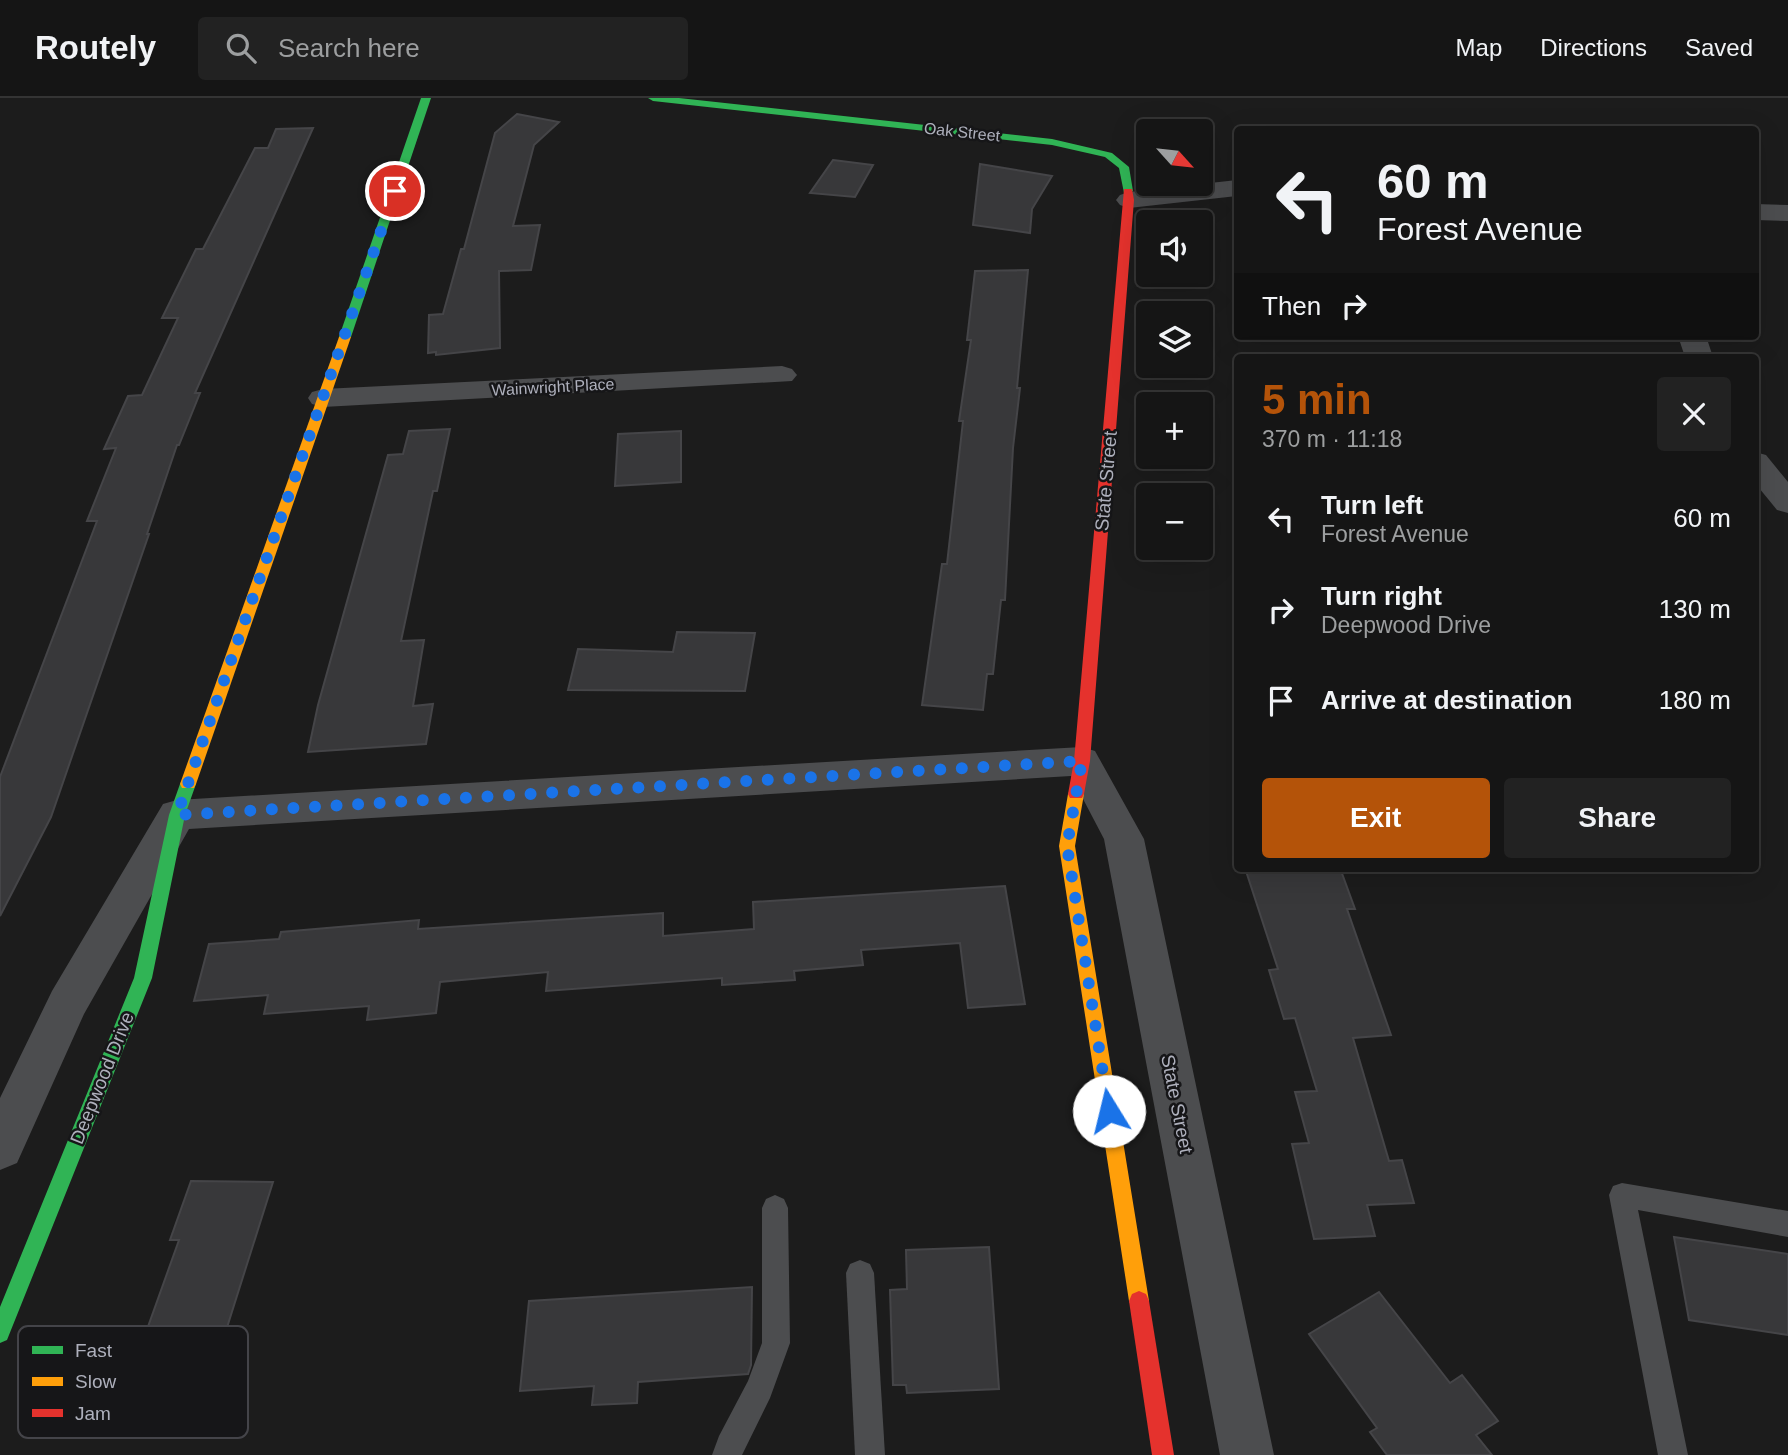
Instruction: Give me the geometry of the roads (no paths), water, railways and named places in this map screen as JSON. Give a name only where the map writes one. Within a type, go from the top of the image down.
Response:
[{"type":"street","name":"Deepwood Drive","points":[[0,1333],[143,978],[177,815],[426,98]]},
{"type":"street","name":"Oak Street","points":[[653,98],[1052,142],[1092,150],[1118,161],[1124,167],[1129,200]]},
{"type":"street","points":[[1129,200],[1234,188]]},
{"type":"street","name":"State Street","points":[[1129,200],[1082,761],[1067,846],[1163,1455]]},
{"type":"street","points":[[1759,212],[1788,213]]},
{"type":"street","name":"Wainwright Place","points":[[323,398],[782,375]]},
{"type":"street","points":[[1759,467],[1788,503]]},
{"type":"street","points":[[177,815],[1082,761]]},
{"type":"street","name":"State Street","points":[[1082,761],[1124,839],[1247,1455]]},
{"type":"street","name":"Deepwood Drive","points":[[0,1148],[67,1004],[177,815]]},
{"type":"lane","points":[[1673,1455],[1622,1195],[1788,1224]]},
{"type":"lane","points":[[727,1455],[729,1446],[760,1388],[776,1343],[775,1208]]},
{"type":"lane","points":[[860,1273],[870,1455]]}]
